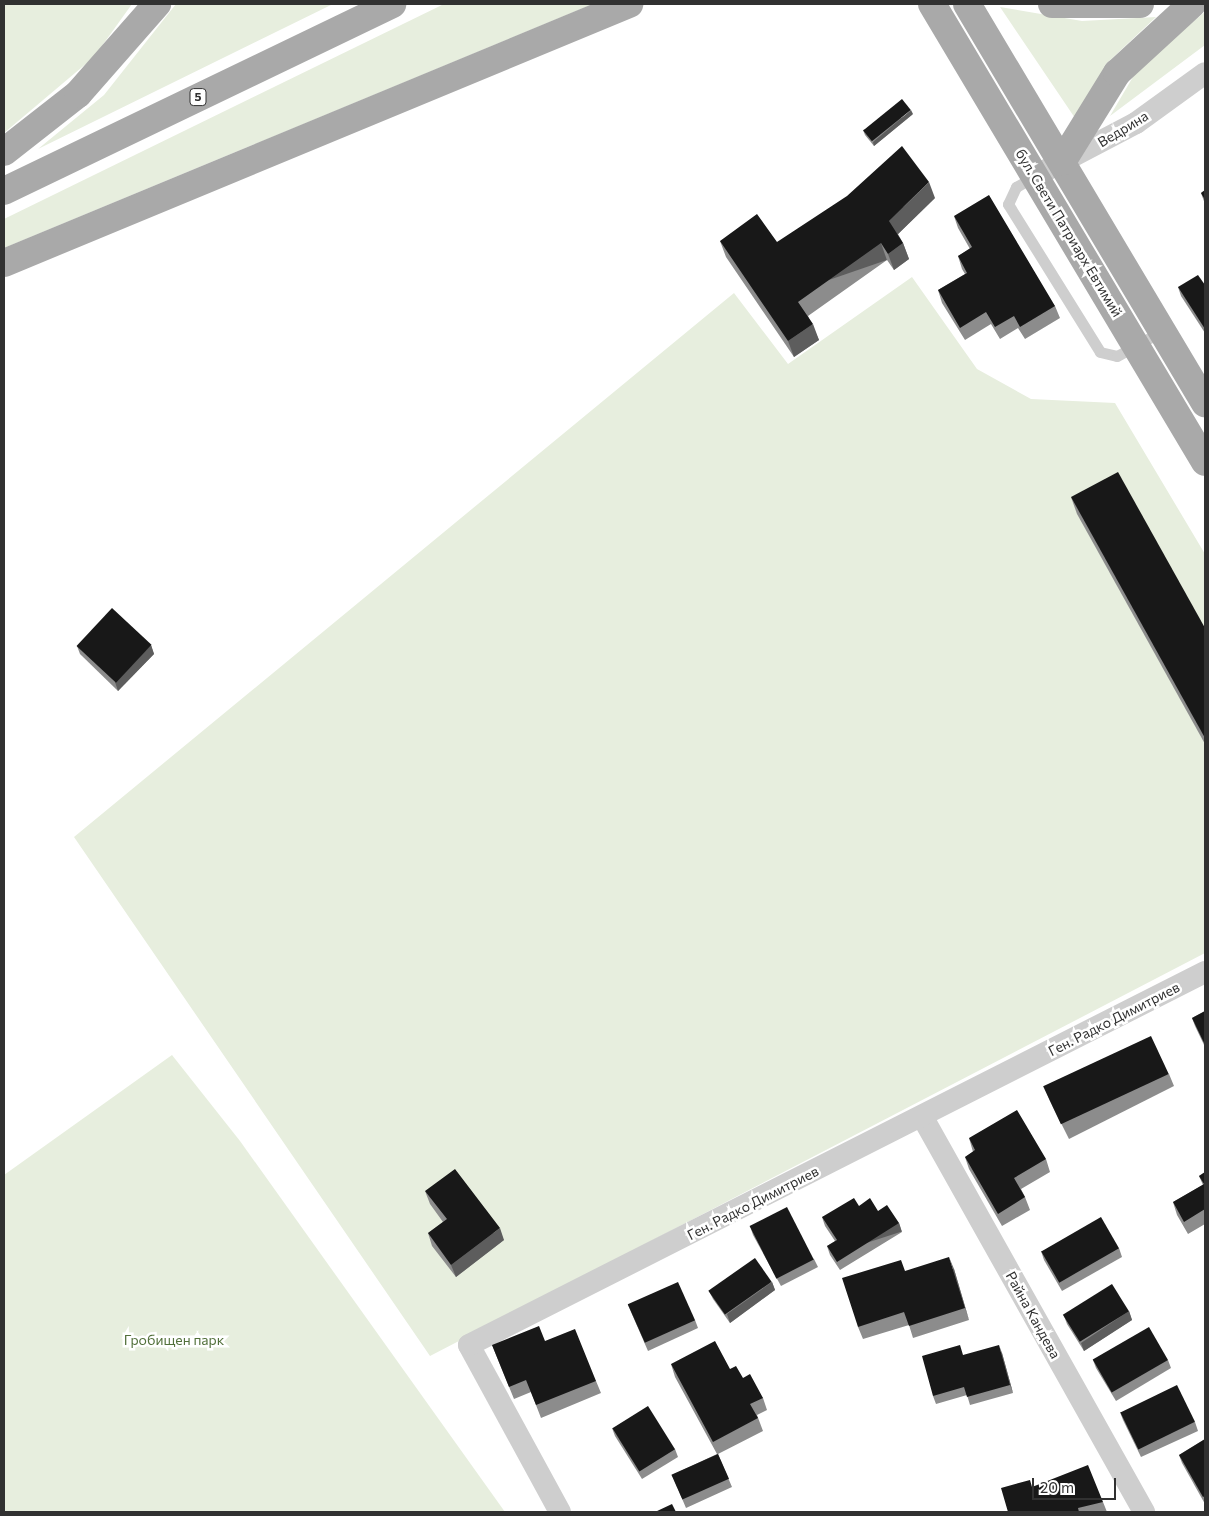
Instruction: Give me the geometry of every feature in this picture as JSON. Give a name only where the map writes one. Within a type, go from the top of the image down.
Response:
[{"type":"main road","points":[[4,152],[78,94],[157,4]]},
{"type":"main road","name":"5","points":[[4,191],[392,4]]},
{"type":"main road","points":[[4,263],[629,4]]},
{"type":"main road","name":"бул. Свети Патриарх Евтимий","points":[[932,4],[1205,462]]},
{"type":"main road","points":[[967,4],[1205,404]]},
{"type":"main road","points":[[1052,4],[1140,4]]},
{"type":"main road","points":[[1062,162],[1117,73],[1192,4]]},
{"type":"street","name":"Ведрина","points":[[1035,176],[1136,123],[1205,73]]},
{"type":"street","name":"Ген. Радко Димитриев","points":[[560,1512],[469,1345],[923,1118],[1205,972]]},
{"type":"street","name":"Райна Кандева","points":[[923,1118],[1144,1512]]},
{"type":"lane","points":[[1035,176],[1016,186],[1008,204],[1100,352],[1117,356],[1137,347],[1162,331]]},
{"type":"green space","points":[[4,4],[132,4],[94,57],[4,133]]},
{"type":"green space","points":[[176,4],[333,4],[38,149],[104,95]]},
{"type":"green space","points":[[444,4],[593,4],[4,248],[4,219]]},
{"type":"green space","points":[[1000,7],[1082,21],[1156,17],[1106,64],[1077,121]]},
{"type":"green space","points":[[1205,12],[1205,45],[1110,116],[1140,65]]},
{"type":"green space","points":[[912,277],[977,369],[1031,399],[1115,403],[1205,554],[1205,953],[430,1356],[74,837],[734,293],[788,364]]},
{"type":"green space","name":"Гробищен парк","points":[[172,1055],[240,1141],[505,1512],[4,1512],[4,1175]]},
{"type":"building","points":[[902,99],[911,110],[872,141],[863,130]]},
{"type":"building","points":[[902,146],[929,182],[889,221],[903,243],[888,254],[881,243],[798,302],[813,324],[788,341],[720,241],[757,214],[777,242],[847,196]]},
{"type":"building","points":[[1205,190],[1205,200],[1201,193]]},
{"type":"building","points":[[989,195],[1055,306],[1020,327],[1014,316],[995,327],[986,312],[960,328],[938,290],[967,273],[958,256],[972,247],[954,216]]},
{"type":"building","points":[[1198,275],[1205,285],[1205,329],[1178,287]]},
{"type":"building","points":[[1118,472],[1205,628],[1205,738],[1071,497]]},
{"type":"building","points":[[112,608],[151,645],[116,683],[77,646]]},
{"type":"building","points":[[1205,1011],[1205,1045],[1192,1018]]},
{"type":"building","points":[[1151,1036],[1169,1074],[1061,1124],[1043,1086]]},
{"type":"building","points":[[1017,1110],[1046,1159],[1014,1178],[1025,1197],[998,1214],[965,1157],[975,1150],[969,1138]]},
{"type":"building","points":[[455,1169],[500,1228],[451,1265],[428,1233],[447,1219],[425,1191]]},
{"type":"building","points":[[1205,1172],[1205,1209],[1184,1222],[1173,1202],[1204,1184],[1199,1176]]},
{"type":"building","points":[[854,1198],[859,1206],[870,1198],[878,1211],[887,1205],[899,1223],[837,1262],[827,1246],[837,1240],[822,1217]]},
{"type":"building","points":[[787,1207],[814,1260],[776,1279],[750,1226]]},
{"type":"building","points":[[1101,1217],[1119,1248],[1059,1283],[1041,1252]]},
{"type":"building","points":[[949,1257],[965,1308],[909,1326],[904,1312],[858,1327],[842,1278],[901,1260],[905,1271]]},
{"type":"building","points":[[755,1258],[772,1282],[725,1314],[708,1291]]},
{"type":"building","points":[[678,1282],[695,1320],[645,1343],[628,1304]]},
{"type":"building","points":[[1112,1284],[1129,1311],[1080,1342],[1063,1315]]},
{"type":"building","points":[[539,1326],[545,1341],[575,1329],[596,1381],[536,1405],[526,1380],[509,1387],[492,1345]]},
{"type":"building","points":[[1149,1327],[1168,1360],[1112,1392],[1093,1360]]},
{"type":"building","points":[[715,1341],[730,1369],[736,1366],[743,1378],[750,1374],[763,1398],[750,1404],[758,1418],[713,1442],[671,1364]]},
{"type":"building","points":[[960,1345],[963,1355],[999,1345],[1010,1385],[967,1397],[964,1387],[933,1396],[922,1356]]},
{"type":"building","points":[[1177,1385],[1195,1422],[1138,1449],[1120,1413]]},
{"type":"building","points":[[648,1406],[675,1449],[639,1472],[612,1428]]},
{"type":"building","points":[[1205,1439],[1205,1496],[1203,1497],[1179,1455]]},
{"type":"building","points":[[718,1454],[729,1479],[682,1499],[671,1475]]},
{"type":"building","points":[[1088,1465],[1103,1502],[1078,1508],[1079,1512],[1008,1512],[1001,1488],[1030,1480],[1032,1487]]},
{"type":"building","points":[[672,1504],[676,1512],[655,1512]]}]
